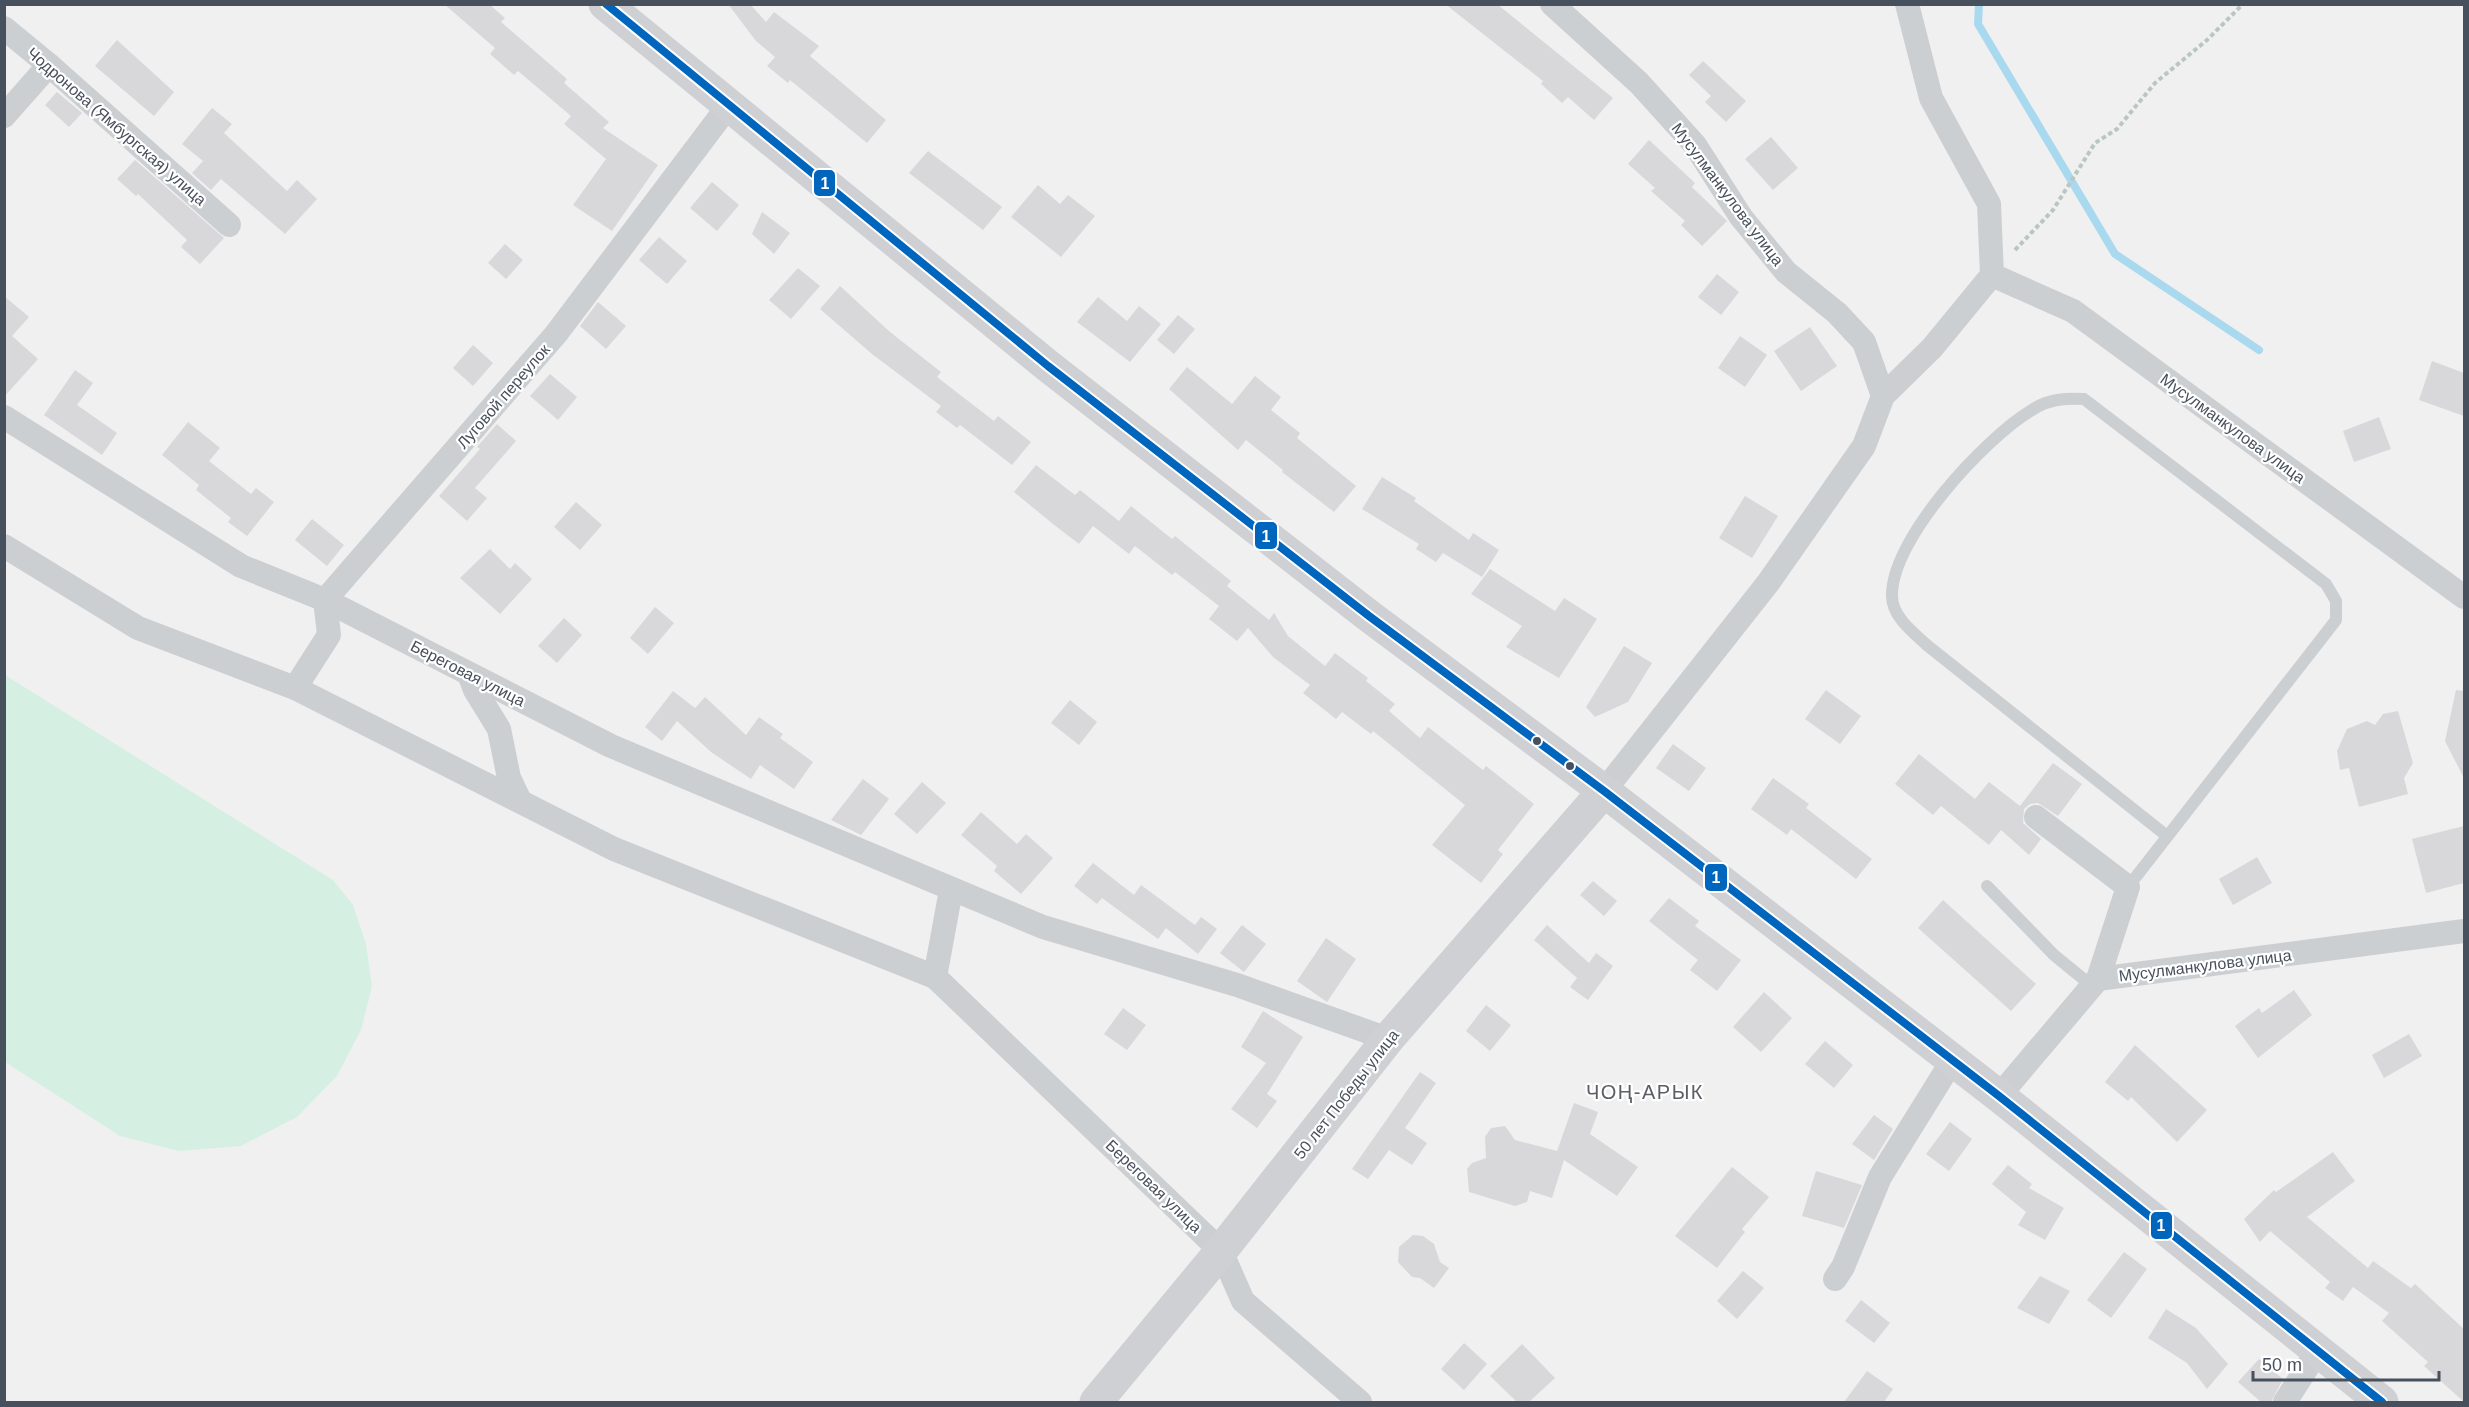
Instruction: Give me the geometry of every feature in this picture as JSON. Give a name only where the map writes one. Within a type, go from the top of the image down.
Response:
[{"type":"main road","points":[[605,4],[1048,366],[1369,616],[1604,791],[1999,1096],[2382,1402]]},
{"type":"main road","name":"50 лет Победы улица","points":[[1096,1402],[1221,1251],[1388,1038],[1604,791]]},
{"type":"street","name":"Мусулманкулова улица","points":[[1552,4],[1639,83],[1695,145],[1741,217],[1786,272],[1837,313],[1864,342],[1883,396]]},
{"type":"street","points":[[1604,791],[1775,573],[1864,446],[1883,396],[1932,348],[1992,275],[1989,204],[1931,98],[1907,4]]},
{"type":"street","name":"Чодронова (Ямбургская) улица","points":[[4,28],[49,64],[230,225]]},
{"type":"street","points":[[4,116],[49,64]]},
{"type":"street","name":"Луговой переулок","points":[[325,600],[556,334],[729,105]]},
{"type":"street","name":"Мусулманкулова улица","points":[[1992,275],[2073,311],[2464,597]]},
{"type":"street","name":"Береговая улица","points":[[4,417],[241,566],[325,600],[611,746],[1043,927],[1237,985],[1388,1038]]},
{"type":"street","name":"Береговая улица","points":[[4,546],[138,628],[295,688],[615,849],[935,977],[1221,1251],[1243,1301],[1360,1402]]},
{"type":"street","points":[[295,688],[329,635],[325,600]]},
{"type":"street","points":[[469,674],[475,690],[499,729],[509,778],[520,801]]},
{"type":"street","points":[[1999,1096],[2095,982],[2128,887],[2036,817]]},
{"type":"street","points":[[935,977],[951,890]]},
{"type":"street","name":"Мусулманкулова улица","points":[[2095,982],[2464,931]]},
{"type":"street","points":[[1835,1279],[1843,1267],[1880,1177],[1952,1061]]},
{"type":"street","points":[[2285,1402],[2319,1350]]},
{"type":"lane","points":[[2128,887],[2336,620],[2336,602],[2326,584],[2085,399],[2062,398],[2033,408],[1998,434],[1945,492],[1907,543],[1894,572],[1892,598],[1900,620],[1928,646],[2167,836]]},
{"type":"lane","points":[[1987,886],[2054,955],[2095,982]]},
{"type":"path","points":[[1992,275],[2053,210],[2095,143],[2117,129],[2155,83],[2207,40],[2243,4]]},
{"type":"green space","points":[[5,675],[333,880],[353,905],[366,944],[372,987],[361,1030],[337,1076],[297,1117],[241,1146],[179,1151],[120,1136],[5,1062]]},
{"type":"building","points":[[444,4],[489,4],[505,18],[501,22],[567,79],[564,83],[609,122],[603,128],[658,165],[612,231],[573,205],[606,159],[564,124],[571,116],[518,71],[514,75],[490,54],[495,48]]},
{"type":"building","points":[[728,4],[750,4],[766,22],[774,12],[819,46],[810,56],[886,120],[867,143],[790,80],[788,83],[767,66],[775,57],[756,41]]},
{"type":"building","points":[[1445,4],[1497,4],[1613,98],[1594,120],[1568,97],[1562,103],[1541,84],[1543,81]]},
{"type":"building","points":[[117,40],[174,92],[154,116],[95,66]]},
{"type":"building","points":[[1703,61],[1746,101],[1726,122],[1705,102],[1711,96],[1689,75]]},
{"type":"building","points":[[57,92],[82,113],[69,127],[45,105]]},
{"type":"building","points":[[212,108],[232,124],[224,133],[287,191],[297,180],[317,199],[285,234],[221,179],[211,190],[192,173],[203,161],[182,144]]},
{"type":"building","points":[[1771,137],[1798,168],[1773,190],[1745,159]]},
{"type":"building","points":[[1649,140],[1695,183],[1692,187],[1727,221],[1702,246],[1681,225],[1685,221],[1651,191],[1655,188],[1628,164]]},
{"type":"building","points":[[928,151],[1002,207],[983,230],[909,173]]},
{"type":"building","points":[[135,160],[224,238],[200,264],[181,247],[187,240],[138,194],[136,196],[117,179]]},
{"type":"building","points":[[712,182],[739,205],[717,231],[690,208]]},
{"type":"building","points":[[1038,185],[1060,204],[1068,195],[1095,216],[1061,257],[1011,217]]},
{"type":"building","points":[[762,212],[790,233],[774,254],[752,234]]},
{"type":"building","points":[[659,237],[687,261],[667,284],[639,260]]},
{"type":"building","points":[[505,244],[523,260],[506,279],[488,263]]},
{"type":"building","points":[[798,268],[820,286],[791,319],[769,300]]},
{"type":"building","points":[[1717,274],[1739,292],[1721,315],[1698,297]]},
{"type":"building","points":[[840,286],[890,332],[941,372],[937,377],[994,421],[998,416],[1031,442],[1012,465],[960,425],[957,428],[936,412],[941,406],[872,354],[820,309]]},
{"type":"building","points":[[4,296],[29,317],[12,336],[38,359],[4,397]]},
{"type":"building","points":[[1098,297],[1127,321],[1139,306],[1161,324],[1130,362],[1077,322]]},
{"type":"building","points":[[598,302],[626,326],[606,349],[580,326]]},
{"type":"building","points":[[1178,315],[1195,329],[1174,354],[1157,340]]},
{"type":"building","points":[[1810,327],[1837,366],[1801,391],[1774,351]]},
{"type":"building","points":[[1740,336],[1767,355],[1745,387],[1718,368]]},
{"type":"building","points":[[473,345],[493,363],[473,386],[453,368]]},
{"type":"building","points":[[2432,361],[2464,373],[2464,416],[2419,400]]},
{"type":"building","points":[[1187,367],[1232,404],[1255,376],[1281,397],[1271,410],[1300,433],[1297,438],[1356,486],[1334,512],[1282,472],[1283,470],[1246,440],[1238,450],[1169,389]]},
{"type":"building","points":[[75,370],[93,383],[77,405],[117,433],[102,455],[44,415]]},
{"type":"building","points":[[550,374],[577,397],[558,420],[530,396]]},
{"type":"building","points":[[2379,417],[2391,449],[2354,462],[2343,431]]},
{"type":"building","points":[[188,422],[220,448],[209,461],[251,494],[256,488],[274,502],[247,536],[228,522],[231,518],[196,490],[199,485],[162,455]]},
{"type":"building","points":[[497,424],[516,441],[475,488],[487,498],[467,521],[439,496],[480,449],[477,447]]},
{"type":"building","points":[[1036,465],[1075,495],[1080,490],[1119,521],[1131,506],[1172,539],[1175,536],[1231,581],[1227,586],[1269,620],[1274,613],[1288,636],[1325,666],[1335,653],[1368,678],[1366,681],[1395,704],[1389,711],[1420,738],[1428,727],[1483,770],[1486,766],[1534,804],[1498,850],[1503,854],[1481,883],[1432,845],[1465,805],[1373,731],[1371,734],[1342,712],[1336,719],[1303,693],[1310,685],[1273,657],[1248,628],[1237,641],[1209,619],[1219,606],[1175,572],[1172,575],[1135,546],[1129,554],[1093,526],[1079,544],[1053,524],[1014,492]]},
{"type":"building","points":[[1382,477],[1416,498],[1414,501],[1469,540],[1473,533],[1499,550],[1482,577],[1443,553],[1436,562],[1416,549],[1419,544],[1362,509]]},
{"type":"building","points":[[1745,496],[1778,516],[1752,558],[1719,538]]},
{"type":"building","points":[[576,502],[602,525],[580,550],[554,527]]},
{"type":"building","points":[[312,519],[344,545],[327,566],[295,540]]},
{"type":"building","points":[[490,549],[510,569],[515,563],[532,579],[500,614],[460,578]]},
{"type":"building","points":[[1490,569],[1555,611],[1564,598],[1597,619],[1559,678],[1506,647],[1522,626],[1471,594]]},
{"type":"building","points":[[655,607],[674,623],[648,654],[630,638]]},
{"type":"building","points":[[564,618],[582,635],[557,663],[538,646]]},
{"type":"building","points":[[1624,646],[1652,663],[1628,702],[1595,717],[1586,707]]},
{"type":"building","points":[[1826,690],[1861,716],[1840,744],[1805,719]]},
{"type":"building","points":[[2456,690],[2464,691],[2464,778],[2445,741]]},
{"type":"building","points":[[673,691],[695,708],[705,697],[746,735],[759,717],[783,734],[780,738],[813,762],[794,789],[760,765],[751,779],[711,752],[677,721],[662,741],[645,727]]},
{"type":"building","points":[[1070,700],[1097,722],[1079,745],[1051,723]]},
{"type":"building","points":[[2398,711],[2413,763],[2404,778],[2408,794],[2359,807],[2349,768],[2340,770],[2337,751],[2347,729],[2367,721],[2375,725],[2383,714]]},
{"type":"building","points":[[1673,744],[1706,768],[1689,791],[1656,768]]},
{"type":"building","points":[[1919,754],[1975,799],[1989,782],[2020,806],[2053,763],[2082,784],[2058,816],[2038,803],[2030,804],[2024,809],[2023,823],[2041,839],[2029,855],[2001,830],[1989,845],[1941,806],[1933,815],[1895,784]]},
{"type":"building","points":[[1773,778],[1809,804],[1806,808],[1872,859],[1856,879],[1791,829],[1787,835],[1751,809]]},
{"type":"building","points":[[863,779],[889,799],[861,835],[831,820]]},
{"type":"building","points":[[922,782],[946,803],[917,834],[894,814]]},
{"type":"building","points":[[981,812],[1017,844],[1026,834],[1053,858],[1021,894],[994,871],[997,866],[961,835]]},
{"type":"building","points":[[2464,826],[2464,883],[2426,893],[2412,839]]},
{"type":"building","points":[[2257,857],[2272,883],[2233,905],[2219,879]]},
{"type":"building","points":[[1093,863],[1134,895],[1141,885],[1195,925],[1201,917],[1217,929],[1198,954],[1166,928],[1158,939],[1102,898],[1097,904],[1074,886]]},
{"type":"building","points":[[1593,881],[1617,901],[1604,916],[1580,895]]},
{"type":"building","points":[[1669,898],[1699,921],[1695,926],[1741,960],[1717,991],[1690,970],[1698,960],[1649,921]]},
{"type":"building","points":[[1943,900],[2036,984],[2011,1011],[1918,928]]},
{"type":"building","points":[[1242,925],[1266,944],[1244,972],[1220,953]]},
{"type":"building","points":[[1547,925],[1589,963],[1596,953],[1613,966],[1588,1000],[1570,987],[1577,978],[1534,940]]},
{"type":"building","points":[[1326,938],[1356,959],[1327,1002],[1297,981]]},
{"type":"building","points":[[2294,990],[2312,1015],[2258,1058],[2235,1026],[2259,1008],[2262,1013]]},
{"type":"building","points":[[1764,992],[1792,1018],[1761,1052],[1733,1027]]},
{"type":"building","points":[[1486,1005],[1511,1025],[1490,1051],[1466,1031]]},
{"type":"building","points":[[1123,1008],[1146,1025],[1127,1050],[1104,1034]]},
{"type":"building","points":[[1263,1011],[1303,1037],[1267,1094],[1277,1101],[1257,1128],[1231,1109],[1266,1063],[1241,1047]]},
{"type":"building","points":[[2409,1034],[2422,1056],[2384,1078],[2372,1055]]},
{"type":"building","points":[[1825,1041],[1853,1065],[1834,1088],[1805,1064]]},
{"type":"building","points":[[2135,1045],[2207,1110],[2177,1142],[2131,1097],[2128,1101],[2105,1082]]},
{"type":"building","points":[[1420,1072],[1436,1083],[1405,1128],[1427,1143],[1412,1165],[1389,1150],[1368,1179],[1352,1169]]},
{"type":"building","points":[[1574,1103],[1598,1112],[1590,1134],[1638,1167],[1617,1196],[1564,1160],[1552,1198],[1530,1191],[1527,1202],[1515,1206],[1469,1192],[1467,1169],[1472,1163],[1486,1158],[1485,1137],[1491,1128],[1505,1126],[1515,1140],[1557,1151]]},
{"type":"building","points":[[1874,1115],[1893,1129],[1874,1160],[1852,1144]]},
{"type":"building","points":[[1950,1122],[1972,1139],[1949,1171],[1926,1154]]},
{"type":"building","points":[[2333,1152],[2355,1181],[2307,1217],[2368,1268],[2373,1261],[2411,1288],[2415,1284],[2464,1329],[2464,1402],[2424,1366],[2428,1362],[2382,1321],[2389,1313],[2353,1287],[2343,1301],[2325,1288],[2330,1282],[2270,1231],[2260,1242],[2244,1219],[2274,1190],[2276,1192]]},
{"type":"building","points":[[2008,1165],[2032,1184],[2029,1188],[2064,1208],[2045,1240],[2018,1225],[2026,1212],[1992,1184]]},
{"type":"building","points":[[1732,1167],[1769,1197],[1742,1229],[1745,1232],[1717,1268],[1675,1236]]},
{"type":"building","points":[[1816,1171],[1862,1185],[1844,1228],[1802,1216]]},
{"type":"building","points":[[1413,1235],[1423,1236],[1434,1244],[1440,1262],[1449,1268],[1434,1288],[1420,1278],[1412,1277],[1398,1262],[1399,1247]]},
{"type":"building","points":[[2124,1252],[2147,1269],[2111,1318],[2087,1300]]},
{"type":"building","points":[[1743,1271],[1764,1288],[1737,1319],[1717,1301]]},
{"type":"building","points":[[2040,1276],[2070,1291],[2049,1324],[2017,1308]]},
{"type":"building","points":[[1861,1300],[1890,1323],[1874,1343],[1845,1321]]},
{"type":"building","points":[[2166,1309],[2196,1328],[2228,1364],[2207,1389],[2187,1363],[2148,1338]]},
{"type":"building","points":[[1464,1343],[1487,1364],[1464,1390],[1441,1369]]},
{"type":"building","points":[[1522,1344],[1555,1378],[1529,1402],[1517,1402],[1490,1376]]},
{"type":"building","points":[[2259,1359],[2283,1379],[2271,1402],[2261,1402],[2238,1382]]},
{"type":"building","points":[[1867,1371],[1893,1389],[1884,1402],[1844,1402]]},
{"type":"waterway","points":[[1979,4],[1978,24],[2115,254],[2259,350]]},
{"type":"transit line","name":"1","points":[[606,4],[1048,366],[1369,616],[1604,791],[1999,1096],[2382,1402]]},
{"type":"district","name":"ЧОҢ-АРЫК","points":[[1645,1092]]}]
